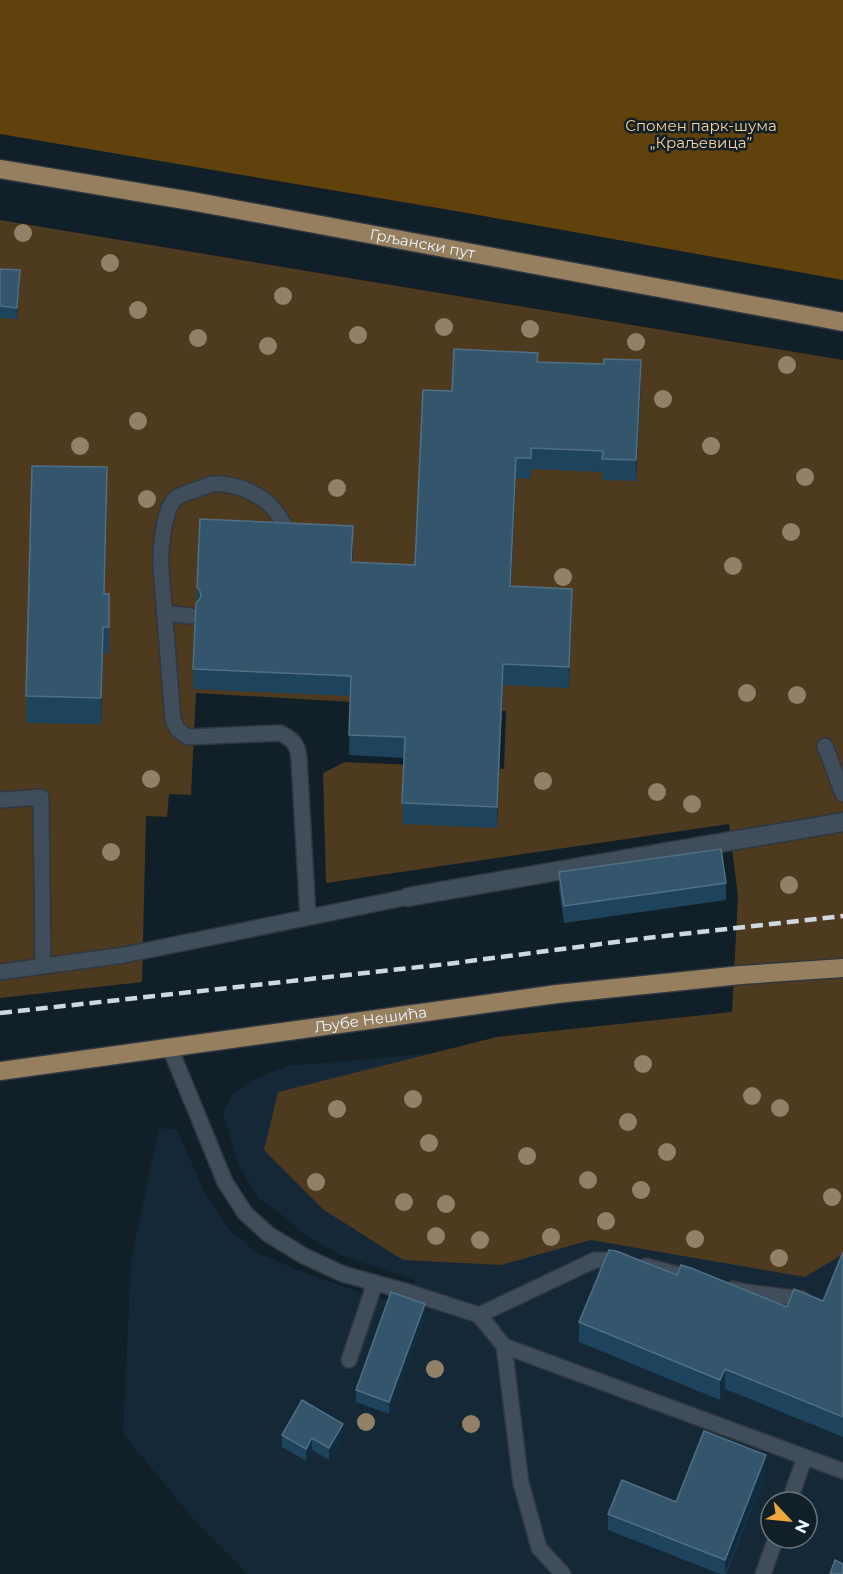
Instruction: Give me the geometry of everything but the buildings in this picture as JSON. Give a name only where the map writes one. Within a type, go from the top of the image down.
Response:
[{"type":"main road","name":"Грљански пут","points":[[0,169],[191,201],[843,322]]},
{"type":"main road","name":"Љубе Нешића","points":[[0,1071],[557,994],[741,975],[843,969]]},
{"type":"main road","name":"Љубе Нешића","points":[[741,975],[843,975]]},
{"type":"street","points":[[408,897],[843,822]]},
{"type":"lane","points":[[287,531],[277,513],[266,500],[232,485],[211,484],[176,498],[167,518],[161,558],[173,720],[178,730],[188,737],[280,734],[292,740],[297,746],[308,917]]},
{"type":"lane","points":[[164,613],[191,616]]},
{"type":"lane","points":[[825,746],[843,795]]},
{"type":"lane","points":[[0,800],[41,797],[43,966]]},
{"type":"lane","points":[[0,972],[124,955],[408,897]]},
{"type":"lane","points":[[170,1048],[225,1182],[245,1212],[268,1234],[304,1256],[343,1274],[479,1315],[504,1346],[843,1471]]},
{"type":"lane","points":[[479,1315],[595,1260],[632,1262],[746,1292],[802,1299]]},
{"type":"lane","points":[[349,1360],[375,1283]]},
{"type":"lane","points":[[504,1346],[521,1483],[538,1548],[563,1574]]},
{"type":"lane","points":[[793,1490],[805,1457]]},
{"type":"lane","points":[[763,1574],[772,1550]]},
{"type":"shaded area","points":[[0,220],[843,360],[843,1254],[805,1277],[591,1240],[501,1265],[403,1260],[324,1210],[264,1150],[278,1092],[497,1037],[732,1012],[738,896],[729,824],[326,883],[323,773],[345,762],[504,769],[506,711],[196,693],[191,795],[169,794],[167,817],[146,816],[142,982],[0,998]]},
{"type":"shaded area","points":[[456,1051],[843,1139],[843,1574],[247,1574],[196,1522],[123,1434],[131,1260],[159,1128],[177,1130],[205,1193],[227,1227],[255,1252],[371,1296],[407,1302],[414,1280],[342,1256],[305,1235],[285,1217],[259,1199],[239,1166],[223,1113],[233,1093],[257,1078],[288,1066]]},
{"type":"green space","name":"Спомен парк-шума „Краљевица”","points":[[0,0],[843,0],[843,280],[456,211],[0,134]]},
{"type":"railway","points":[[0,1013],[447,964],[843,916]]}]
